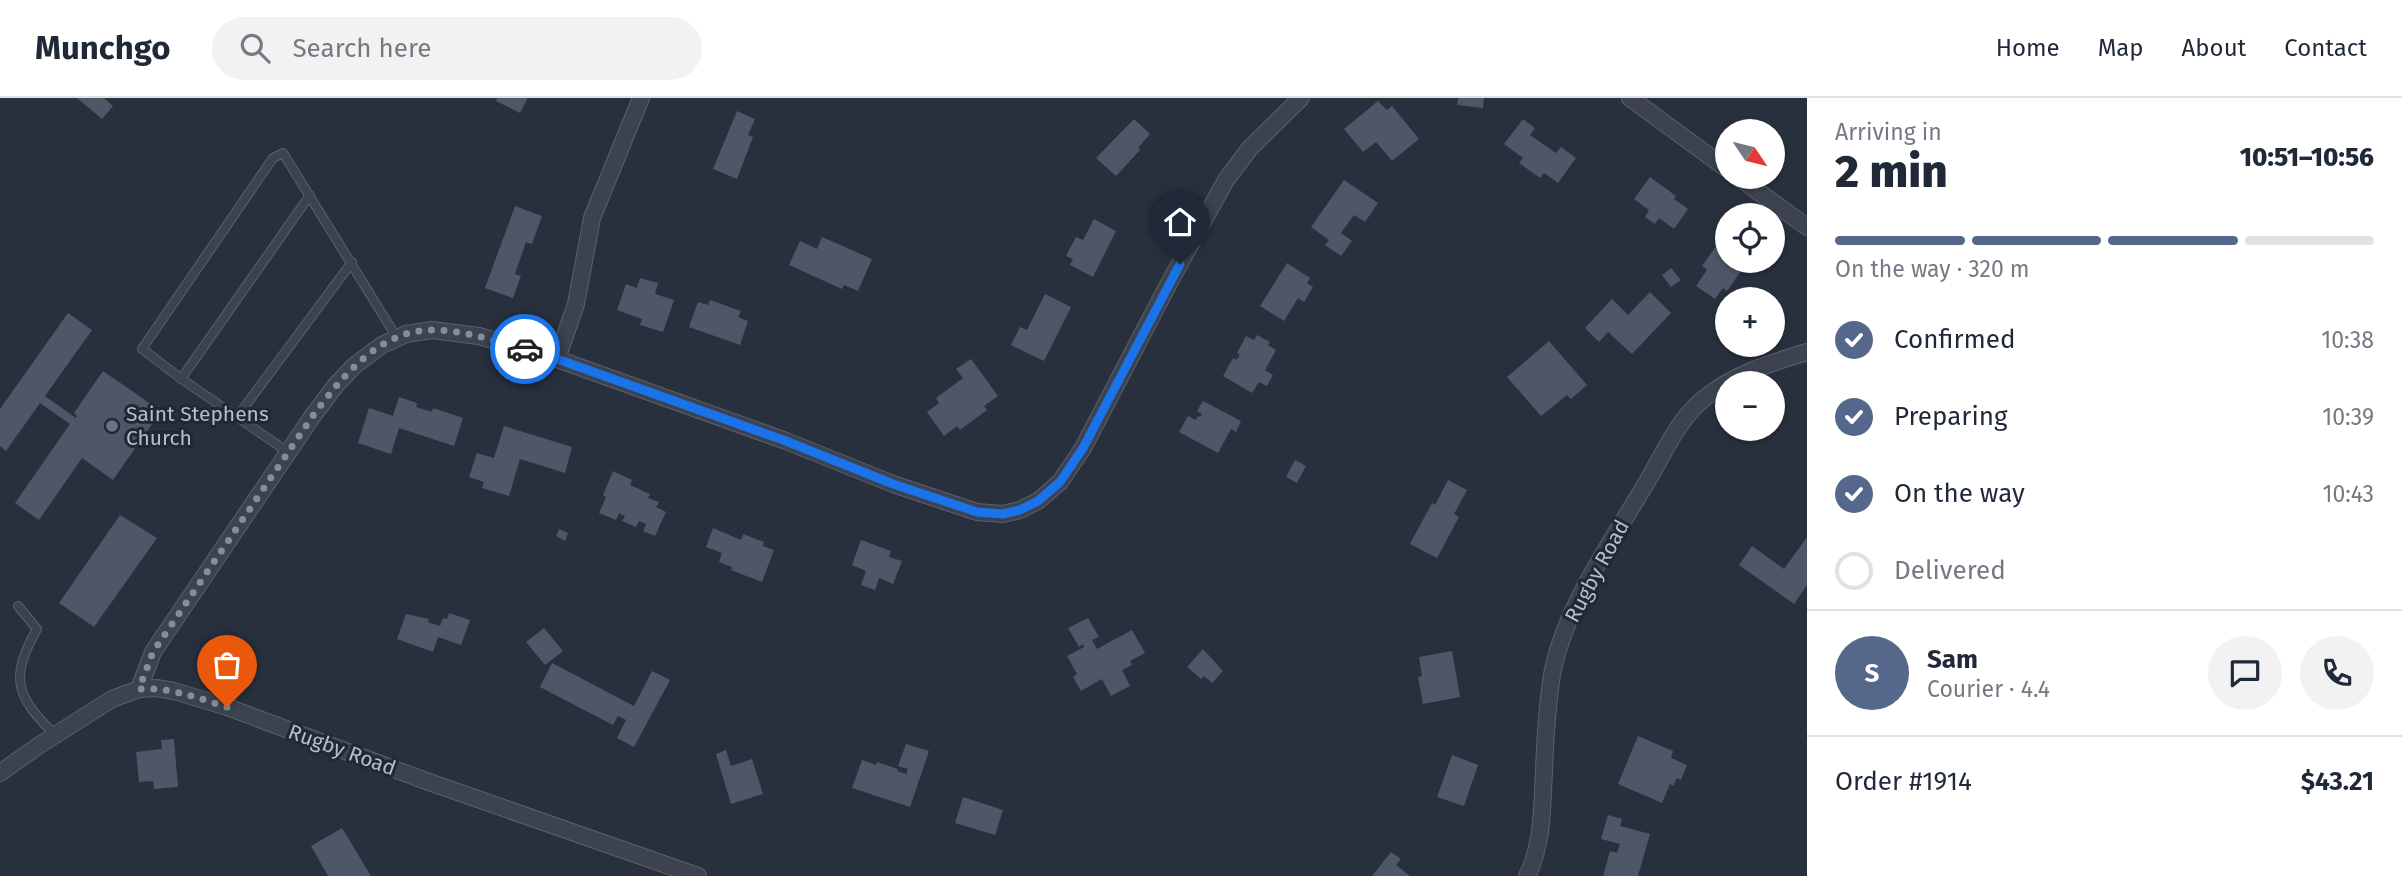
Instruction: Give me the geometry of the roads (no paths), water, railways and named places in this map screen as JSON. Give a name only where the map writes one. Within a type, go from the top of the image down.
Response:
[{"type":"street","points":[[557,359],[576,304],[592,218],[641,98]]},
{"type":"street","points":[[139,689],[153,652],[336,385],[354,366],[382,345],[406,334],[432,330],[451,331],[479,336],[557,359],[786,441],[893,484],[977,512],[1003,514],[1020,510],[1038,501],[1060,482],[1083,448],[1168,285],[1227,180],[1251,148],[1301,98]]},
{"type":"street","points":[[1630,98],[1715,160]]},
{"type":"street","points":[[1754,189],[1807,228]]},
{"type":"street","name":"Rugby Road","points":[[1527,876],[1537,848],[1555,663],[1564,633],[1591,577],[1670,442],[1685,418],[1700,402],[1716,389],[1746,373],[1807,352]]},
{"type":"street","name":"Rugby Road","points":[[0,773],[112,699],[139,689],[156,688],[227,707],[429,782],[698,876]]},
{"type":"lane","points":[[288,452],[142,349],[274,158],[284,153],[397,338]]},
{"type":"lane","points":[[181,379],[310,195]]},
{"type":"lane","points":[[237,417],[352,262]]},
{"type":"lane","points":[[18,606],[37,629],[25,650],[19,679],[25,702],[55,735]]},
{"type":"place","name":"Saint Stephens Church","points":[[112,426]]}]
